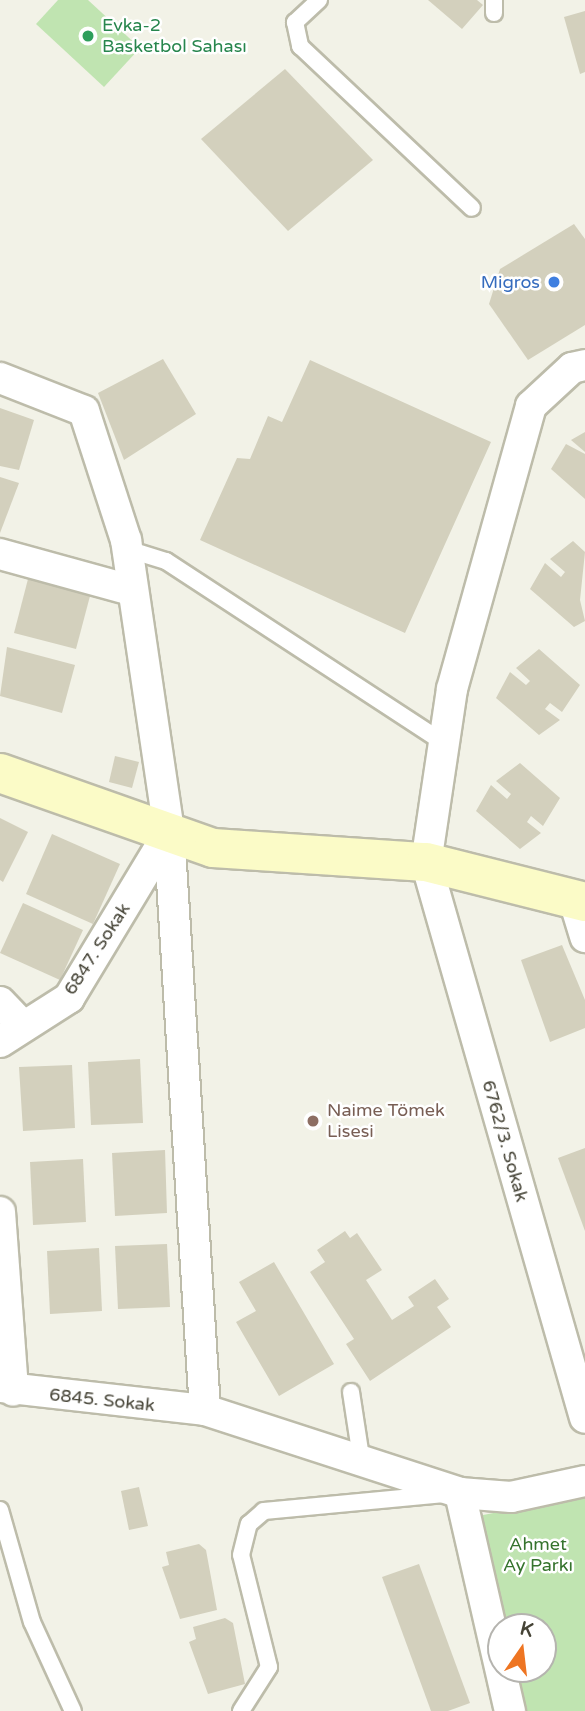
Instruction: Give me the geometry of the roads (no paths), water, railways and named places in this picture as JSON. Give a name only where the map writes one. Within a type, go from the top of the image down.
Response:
[{"type":"street","points":[[426,862],[452,689],[531,406],[572,368],[585,365]]},
{"type":"street","points":[[0,378],[83,411],[127,549],[169,832],[205,1410]]},
{"type":"street","points":[[0,554],[131,590]]},
{"type":"street","points":[[0,772],[213,848],[426,862],[580,901],[585,937]]},
{"type":"street","name":"6847. Sokak","points":[[11,1033],[69,998],[169,832]]},
{"type":"street","name":"6762/3. Sokak","points":[[426,862],[572,1329],[585,1418]]},
{"type":"street","points":[[0,1002],[11,1033]]},
{"type":"street","points":[[0,1212],[7,1389]]},
{"type":"street","name":"6845. Sokak","points":[[7,1389],[205,1410],[362,1464],[460,1493],[511,1497],[585,1481]]},
{"type":"street","points":[[460,1493],[510,1711]]},
{"type":"lane","points":[[319,0],[295,22],[300,46],[472,208]]},
{"type":"lane","points":[[127,549],[166,561],[444,743]]},
{"type":"lane","points":[[351,1392],[362,1464]]},
{"type":"lane","points":[[241,1711],[270,1667],[242,1555],[248,1524],[264,1511],[460,1493]]},
{"type":"lane","points":[[0,1510],[32,1622],[74,1711]]},
{"type":"place","name":"Evka-2 Basketbol Sahası","points":[[88,36]]},
{"type":"place","name":"Migros","points":[[554,282]]},
{"type":"place","name":"Naime Tömek Lisesi","points":[[313,1121]]},
{"type":"park label","name":"Ahmet Ay Parkı","points":[[538,1555]]}]
